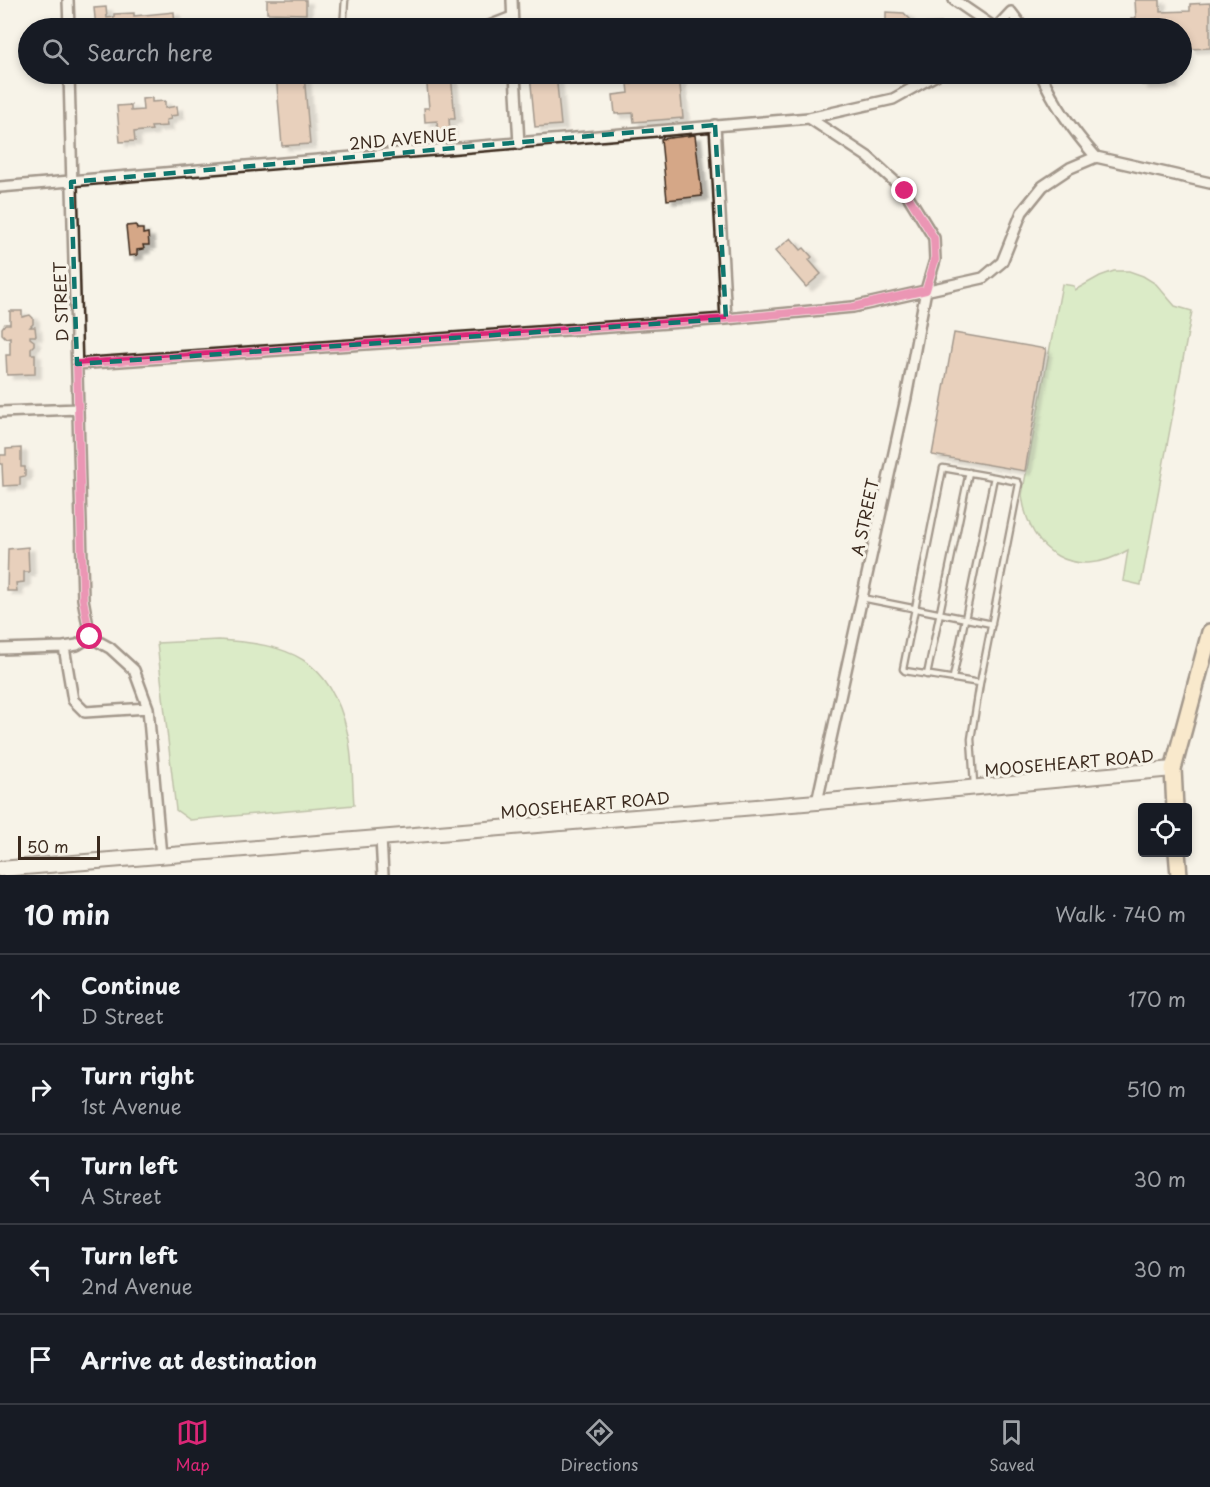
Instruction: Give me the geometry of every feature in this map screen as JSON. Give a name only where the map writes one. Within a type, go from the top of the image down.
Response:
[{"type":"main road","points":[[1175,803],[1173,769],[1210,632]]},
{"type":"main road","name":"MOOSEHEART ROAD","points":[[0,869],[817,802],[1173,769]]},
{"type":"main road","points":[[1178,857],[1179,875]]},
{"type":"street","points":[[68,0],[69,18]]},
{"type":"street","points":[[512,0],[512,17]]},
{"type":"street","points":[[954,0],[981,18]]},
{"type":"street","points":[[1005,18],[1011,12],[1012,0]]},
{"type":"street","points":[[1011,12],[1016,18]]},
{"type":"street","name":"D STREET","points":[[69,84],[83,599],[90,637]]},
{"type":"street","points":[[516,84],[519,144]]},
{"type":"street","name":"2ND AVENUE","points":[[0,187],[809,118],[893,99],[920,84]]},
{"type":"street","points":[[1045,84],[1069,126],[1096,157]]},
{"type":"street","name":"A STREET","points":[[809,118],[868,157],[905,191],[934,238],[935,260],[926,290],[906,398],[817,802]]},
{"type":"street","points":[[715,125],[726,319]]},
{"type":"street","points":[[77,364],[726,319],[853,307],[983,278],[1002,262],[1022,212],[1043,186],[1070,168],[1096,157],[1210,183]]},
{"type":"street","points":[[0,412],[78,409]]},
{"type":"street","points":[[0,649],[64,647],[77,645],[90,637],[110,648],[134,670],[148,708],[161,856]]},
{"type":"street","points":[[64,647],[73,700],[85,712],[148,708]]},
{"type":"street","points":[[381,838],[383,875]]},
{"type":"lane","points":[[344,18],[345,0]]},
{"type":"lane","points":[[974,787],[971,732],[1019,484],[943,468],[903,669],[980,683]]},
{"type":"lane","points":[[927,675],[969,472]]},
{"type":"lane","points":[[953,678],[994,477]]},
{"type":"lane","points":[[862,598],[992,624]]},
{"type":"highlighted area","points":[[715,125],[726,319],[77,364],[71,182]]},
{"type":"green space","points":[[1114,271],[1129,271],[1143,276],[1156,284],[1175,306],[1192,311],[1141,585],[1123,581],[1128,550],[1109,559],[1090,563],[1073,562],[1045,547],[1034,533],[1026,516],[1022,495],[1062,284],[1074,286],[1075,290]]},
{"type":"green space","points":[[219,640],[244,642],[285,651],[317,671],[330,687],[347,731],[354,805],[190,820],[176,810],[157,643]]},
{"type":"building","points":[[267,0],[306,0],[306,14],[267,13]]},
{"type":"building","points":[[1135,0],[1160,0],[1160,12],[1190,11],[1190,4],[1210,3],[1210,48],[1192,49],[1192,18],[1136,18]]},
{"type":"building","points":[[106,7],[107,18],[95,18],[94,8]]},
{"type":"building","points":[[174,12],[174,18],[107,18],[114,17],[114,14],[134,13],[134,16]]},
{"type":"building","points":[[886,12],[904,13],[909,18],[886,18]]},
{"type":"building","points":[[277,84],[305,84],[310,144],[282,146]]},
{"type":"building","points":[[427,84],[452,84],[455,119],[449,119],[450,132],[438,134],[437,121],[425,122],[424,108],[429,108]]},
{"type":"building","points":[[531,84],[557,84],[561,125],[535,127]]},
{"type":"building","points":[[628,84],[680,84],[683,118],[634,122],[633,113],[615,114],[613,95],[629,93]]},
{"type":"building","points":[[152,98],[152,102],[165,101],[165,108],[177,106],[178,115],[170,116],[171,119],[166,120],[167,126],[151,127],[152,130],[134,132],[135,141],[120,142],[117,106],[131,105],[131,111],[143,110],[142,99]]},
{"type":"building","points":[[695,135],[702,196],[667,200],[661,139]]},
{"type":"building","points":[[136,225],[137,229],[143,229],[143,234],[148,233],[149,245],[143,245],[144,249],[137,250],[137,255],[129,256],[126,226]]},
{"type":"building","points":[[791,238],[801,250],[804,248],[812,257],[809,260],[821,274],[806,287],[775,251]]},
{"type":"building","points":[[10,311],[22,311],[22,317],[30,315],[33,318],[33,324],[30,327],[35,327],[36,336],[30,336],[30,338],[34,341],[31,354],[35,354],[35,374],[7,375],[6,355],[10,355],[10,337],[6,338],[2,334],[2,328],[5,324],[10,324]]},
{"type":"building","points":[[954,333],[1046,349],[1025,471],[932,455]]},
{"type":"building","points":[[21,448],[21,467],[25,467],[25,476],[20,477],[20,485],[3,486],[0,455],[6,455],[6,449]]},
{"type":"building","points":[[28,547],[29,572],[24,572],[24,582],[16,583],[17,591],[7,591],[8,549]]},
{"type":"route","points":[[90,637],[83,599],[77,364],[726,319],[853,307],[926,290],[935,260],[934,238],[905,191]]}]
